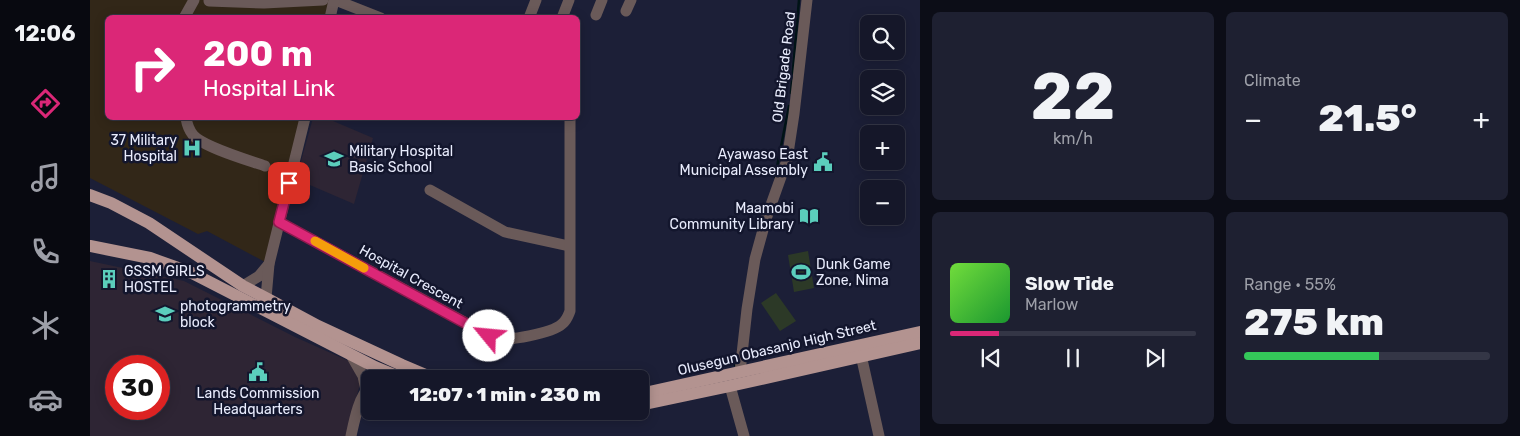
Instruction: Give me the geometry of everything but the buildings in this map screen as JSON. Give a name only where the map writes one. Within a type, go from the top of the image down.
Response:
[{"type":"main road","points":[[90,195],[111,203],[149,223],[243,286],[327,330],[414,370]]},
{"type":"main road","points":[[90,246],[150,258],[192,273],[380,370]]},
{"type":"main road","name":"Olusegun Obasanjo High Street","points":[[649,392],[920,332]]},
{"type":"main road","name":"Olusegun Obasanjo High Street","points":[[649,403],[920,343]]},
{"type":"street","points":[[186,15],[194,0],[201,4],[209,1],[264,3],[323,0]]},
{"type":"street","points":[[331,15],[335,0],[373,15]]},
{"type":"street","points":[[530,15],[536,0]]},
{"type":"street","points":[[563,15],[569,0]]},
{"type":"street","points":[[596,15],[602,0]]},
{"type":"street","name":"Old Brigade Road","points":[[740,372],[755,258],[766,219],[787,160],[807,0]]},
{"type":"street","points":[[187,120],[189,129],[194,136],[203,143],[264,166]]},
{"type":"street","points":[[266,298],[269,264],[304,120]]},
{"type":"street","name":"Hospital Crescent","points":[[279,222],[489,336],[501,340],[510,340],[555,329],[567,320],[570,311],[570,120]]},
{"type":"street","points":[[430,190],[505,232],[569,246]]},
{"type":"street","points":[[243,286],[259,276],[269,264]]},
{"type":"street","points":[[352,355],[361,372]]},
{"type":"street","points":[[861,355],[879,436]]},
{"type":"street","points":[[730,386],[744,436]]},
{"type":"street","points":[[351,436],[361,405]]},
{"type":"shaded area","name":"37 Military Hospital","points":[[90,0],[331,0],[327,15],[105,15],[105,120],[301,120],[265,262],[207,231],[198,234],[90,178]]},
{"type":"shaded area","name":"Military Hospital Basic School","points":[[312,120],[331,120],[373,138],[354,204],[296,179]]},
{"type":"shaded area","points":[[90,261],[184,281],[295,337],[351,362],[360,384],[346,436],[90,436]]},
{"type":"green space","name":"Dunk Game Zone, Nima","points":[[808,251],[814,288],[794,292],[788,255]]},
{"type":"green space","points":[[776,293],[796,321],[780,331],[761,303]]},
{"type":"waterway","points":[[791,93],[799,0]]},
{"type":"waterway","points":[[775,177],[789,106]]},
{"type":"waterway","points":[[735,365],[736,355]]},
{"type":"slow traffic","points":[[315,241],[364,268]]},
{"type":"place","name":"37 Military Hospital","points":[[192,148]]},
{"type":"place","name":"Military Hospital Basic School","points":[[334,159]]},
{"type":"place","name":"Ayawaso East Municipal Assembly","points":[[823,162]]},
{"type":"place","name":"Maamobi Community Library","points":[[809,216]]},
{"type":"place","name":"Dunk Game Zone, Nima","points":[[801,272]]},
{"type":"place","name":"GSSM GIRLS HOSTEL","points":[[109,279]]},
{"type":"place","name":"photogrammetry block","points":[[165,314]]},
{"type":"place","name":"Lands Commission Headquarters","points":[[258,372]]},
{"type":"route","points":[[289,183],[279,222],[489,336]]}]
